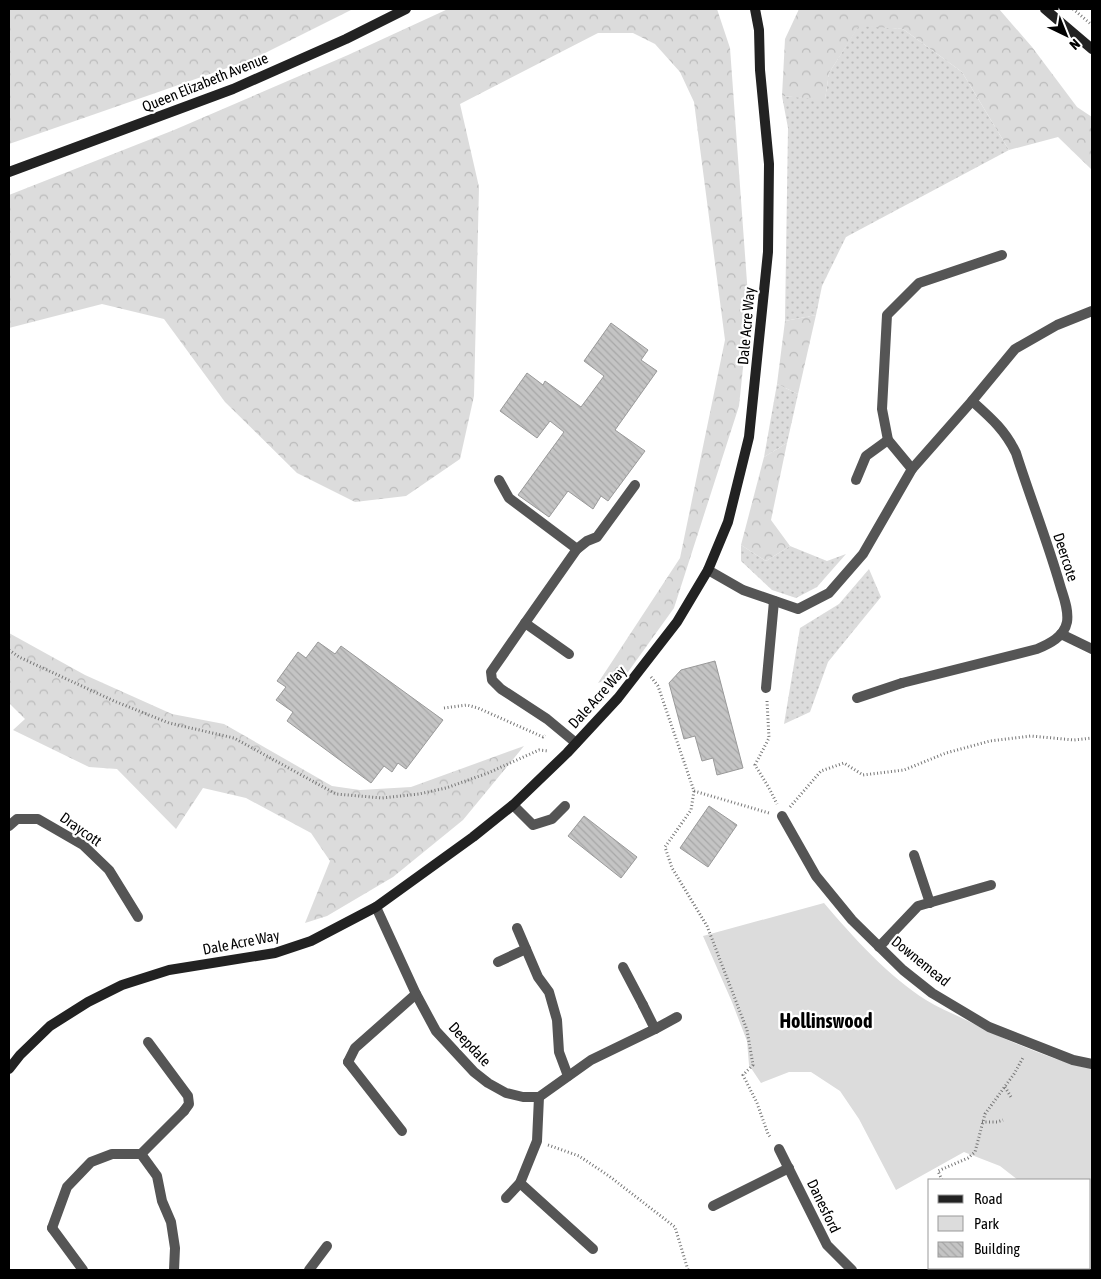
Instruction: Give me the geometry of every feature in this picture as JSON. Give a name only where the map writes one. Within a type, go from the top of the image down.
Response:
[{"type":"street","name":"Queen Elizabeth Avenue","points":[[9,172],[233,89],[346,39],[406,9]]},
{"type":"street","name":"Dale Acre Way","points":[[9,1069],[20,1055],[50,1026],[88,1002],[122,985],[169,970],[275,953],[311,941],[376,907],[465,843],[512,805],[567,753],[618,698],[644,667],[677,622],[708,570],[728,522],[749,438],[767,261],[769,164],[760,70],[759,30],[755,9]]},
{"type":"street","name":"Dale Acre Way","points":[[759,30],[763,9]]},
{"type":"street","points":[[1045,9],[1092,50]]},
{"type":"street","points":[[912,469],[888,440],[882,409],[887,315],[919,283],[1002,255]]},
{"type":"street","points":[[708,570],[743,590],[798,608],[829,593],[863,554],[912,469],[972,401],[1014,349],[1057,325],[1092,311]]},
{"type":"street","name":"Deercote","points":[[972,401],[1009,438],[1016,453],[1055,568],[1067,610],[1067,623],[1062,634]]},
{"type":"street","points":[[856,480],[866,456],[888,440]]},
{"type":"street","points":[[499,480],[509,498],[577,548]]},
{"type":"street","points":[[576,743],[558,727],[501,689],[492,680],[491,672],[577,548],[597,537],[635,484]]},
{"type":"street","points":[[766,688],[774,601]]},
{"type":"street","points":[[525,623],[570,654]]},
{"type":"street","points":[[857,698],[902,683],[1037,649],[1050,643],[1062,634],[1092,649]]},
{"type":"street","points":[[512,805],[533,825],[552,819],[565,806]]},
{"type":"street","name":"Downemead","points":[[782,816],[816,876],[852,920],[903,970],[932,993],[989,1027],[1073,1060],[1092,1064]]},
{"type":"street","name":"Draycott","points":[[9,825],[17,819],[38,818],[84,845],[109,870],[138,917]]},
{"type":"street","points":[[914,855],[930,903]]},
{"type":"street","points":[[879,947],[918,906],[991,885]]},
{"type":"street","name":"Deepdale","points":[[376,907],[416,994],[436,1031],[474,1072],[488,1084],[506,1093],[523,1097],[539,1097]]},
{"type":"street","points":[[517,928],[538,977],[548,992],[554,1007],[560,1052],[568,1076]]},
{"type":"street","points":[[498,962],[526,949]]},
{"type":"street","points":[[623,967],[655,1029]]},
{"type":"street","points":[[402,1131],[348,1062],[355,1048],[416,994]]},
{"type":"street","points":[[506,1198],[520,1183],[537,1141],[539,1097],[591,1060],[677,1017]]},
{"type":"street","points":[[83,1270],[52,1228],[67,1187],[90,1162],[112,1154],[141,1154],[189,1104],[188,1096],[148,1042]]},
{"type":"street","name":"Danesford","points":[[779,1149],[827,1245],[852,1270]]},
{"type":"street","points":[[141,1154],[157,1176],[162,1201],[171,1222],[175,1248],[174,1270]]},
{"type":"street","points":[[713,1206],[789,1168]]},
{"type":"street","points":[[520,1183],[592,1250]]},
{"type":"street","points":[[309,1270],[327,1246]]},
{"type":"path","points":[[1073,9],[1092,25]]},
{"type":"path","points":[[9,650],[19,657],[114,701],[169,723],[234,738],[336,794],[382,798],[419,794],[446,788],[488,773],[539,750],[567,753]]},
{"type":"path","points":[[644,667],[658,686],[694,791],[691,810],[665,846],[672,868],[707,926],[737,1003],[747,1030],[753,1065],[743,1075],[757,1103],[768,1134],[779,1149]]},
{"type":"path","points":[[766,688],[768,738],[756,766],[770,788],[782,816]]},
{"type":"path","points":[[444,708],[467,705],[478,708],[543,737],[558,727]]},
{"type":"path","points":[[782,816],[821,771],[844,763],[863,775],[904,770],[946,753],[990,741],[1031,736],[1074,740],[1092,738]]},
{"type":"path","points":[[694,791],[782,816]]},
{"type":"path","points":[[942,1179],[938,1171],[968,1158],[975,1152],[982,1122],[991,1104],[1022,1061],[1029,1044]]},
{"type":"path","points":[[1005,1087],[1011,1097]]},
{"type":"path","points":[[982,1122],[988,1123],[1003,1120]]},
{"type":"path","points":[[537,1141],[579,1156],[609,1176],[675,1228],[688,1270]]},
{"type":"green space","points":[[9,9],[353,9],[253,59],[9,144]]},
{"type":"green space","points":[[448,9],[717,9],[730,48],[749,310],[739,406],[674,608],[628,672],[598,683],[680,558],[725,340],[694,102],[680,72],[655,44],[633,33],[598,33],[460,104],[479,187],[474,396],[460,459],[406,496],[355,502],[297,473],[225,402],[164,319],[102,304],[9,328],[9,195],[174,130],[348,55]]},
{"type":"green space","points":[[799,9],[999,9],[1032,47],[1077,107],[1092,117],[1092,170],[1058,137],[1009,150],[962,72],[903,29],[859,26],[829,73],[825,100],[782,96],[785,39]]},
{"type":"green space","points":[[859,25],[903,29],[962,72],[1009,150],[846,237],[822,286],[816,315],[785,321],[788,128],[782,96],[825,99],[829,73]]},
{"type":"green space","points":[[816,315],[798,394],[777,384],[785,321]]},
{"type":"green space","points":[[777,384],[798,394],[787,443],[764,457]]},
{"type":"green space","points":[[787,443],[771,520],[790,546],[766,561],[741,545],[764,457]]},
{"type":"green space","points":[[741,545],[766,561],[790,546],[827,561],[846,554],[817,587],[796,598],[772,590],[741,561]]},
{"type":"green space","points":[[869,569],[881,597],[828,662],[810,712],[784,724],[800,628],[839,604]]},
{"type":"green space","points":[[9,633],[85,675],[172,714],[224,724],[332,786],[360,790],[411,787],[524,746],[463,820],[393,877],[327,916],[305,923],[330,861],[311,833],[246,798],[203,788],[176,829],[117,769],[89,767],[13,730],[25,719],[9,703]]},
{"type":"green space","points":[[824,903],[885,968],[912,991],[926,1000],[1028,1049],[1092,1069],[1092,1270],[1050,1269],[1091,1269],[1091,1179],[1017,1179],[1000,1166],[964,1152],[896,1190],[859,1119],[840,1091],[811,1072],[789,1072],[761,1083],[749,1065],[747,1041],[703,936]]},
{"type":"building","points":[[611,323],[648,350],[641,360],[657,371],[615,430],[645,451],[608,501],[601,496],[593,509],[568,491],[549,517],[518,495],[564,432],[550,421],[537,438],[500,411],[527,373],[543,385],[545,381],[581,407],[604,376],[584,361]]},
{"type":"building","points":[[318,642],[335,654],[341,646],[443,720],[406,769],[398,763],[392,772],[384,766],[371,783],[287,721],[293,712],[276,700],[286,687],[277,681],[298,652],[306,658]]},
{"type":"building","points":[[715,661],[743,768],[717,775],[713,758],[702,761],[695,736],[684,739],[669,683],[681,670]]},
{"type":"building","points":[[709,806],[737,825],[708,867],[680,848]]},
{"type":"building","points":[[584,816],[637,857],[621,878],[568,836]]},
{"type":"district","name":"Hollinswood","points":[[826,1020]]}]
